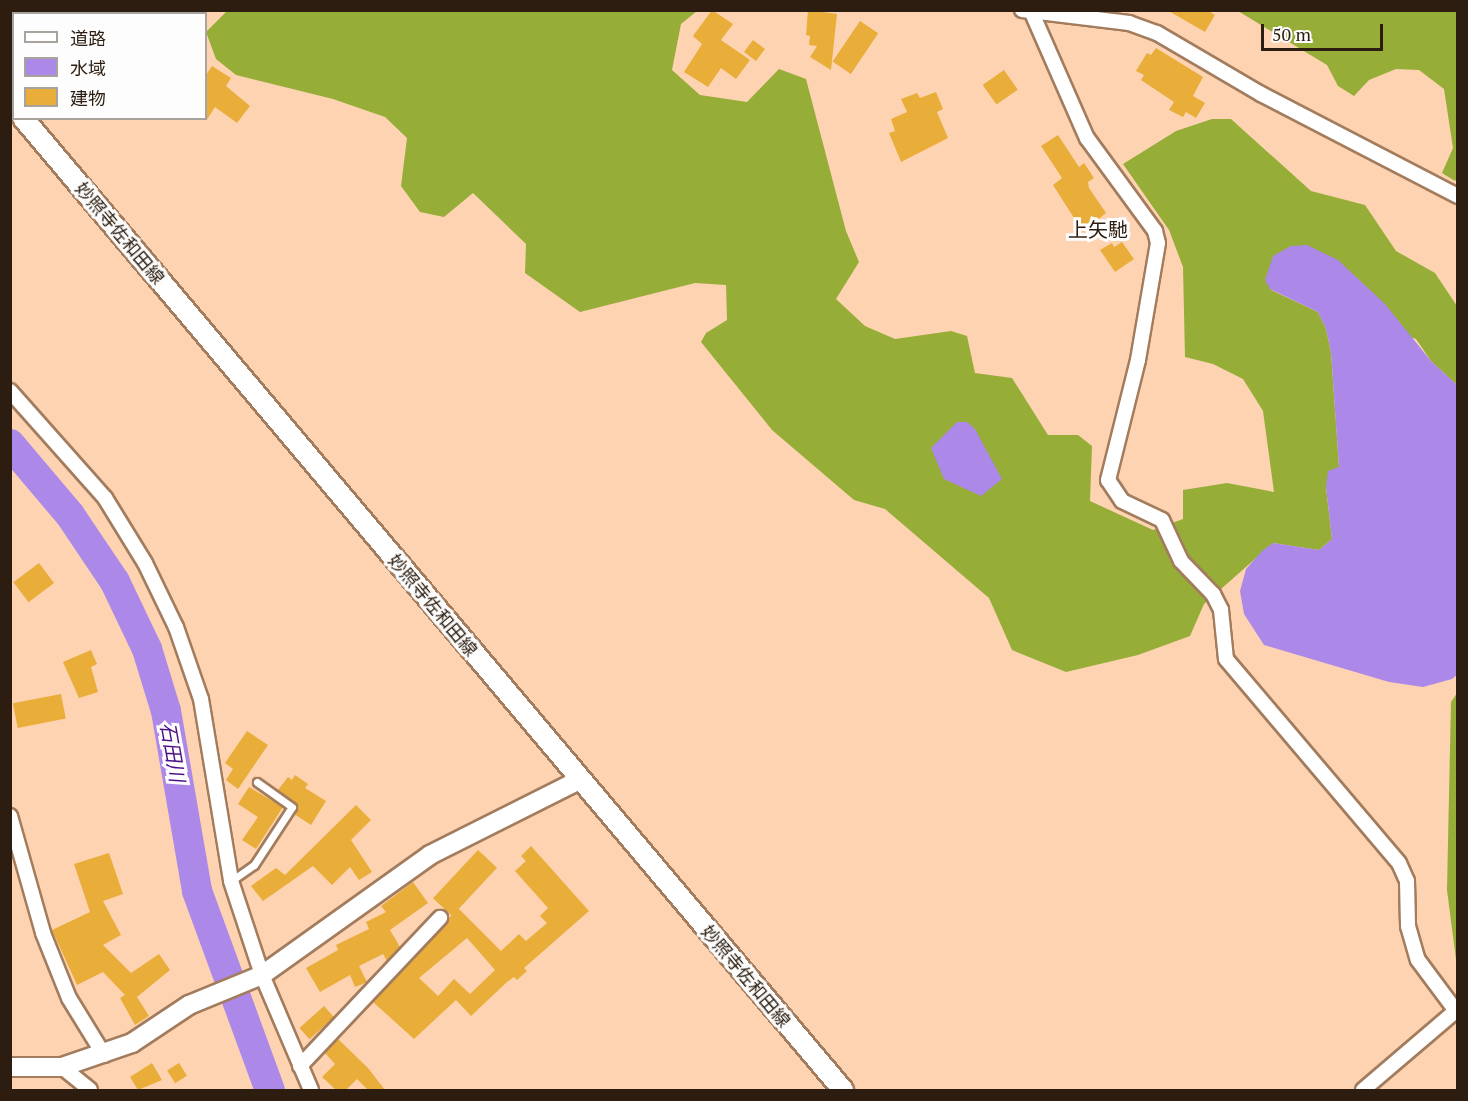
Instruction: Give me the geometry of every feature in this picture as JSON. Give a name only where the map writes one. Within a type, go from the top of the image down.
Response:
[{"type":"main road","name":"妙照寺佐和田線","points":[[25,120],[579,780],[843,1090]]},
{"type":"street","points":[[1027,12],[1129,23],[1157,33],[1261,94],[1458,196]]},
{"type":"street","points":[[1027,12],[1087,138],[1155,231],[1158,243],[1138,360],[1108,480],[1122,501],[1162,520],[1181,561],[1213,594],[1221,610],[1226,659],[1399,863],[1407,881],[1408,926],[1418,960],[1457,1010],[1363,1090]]},
{"type":"street","points":[[10,391],[105,498],[145,562],[176,627],[201,699],[231,881],[257,977],[311,1090]]},
{"type":"street","points":[[10,1067],[62,1067],[104,1055],[132,1043],[197,1002],[257,977],[430,855],[579,780]]},
{"type":"street","points":[[10,816],[43,933],[69,998],[104,1055]]},
{"type":"street","points":[[300,1066],[440,918]]},
{"type":"street","points":[[62,1067],[90,1090]]},
{"type":"lane","points":[[231,881],[254,865],[291,807],[257,782]]},
{"type":"green space","points":[[228,10],[697,11],[681,24],[672,70],[700,95],[747,102],[779,69],[806,79],[846,231],[859,262],[836,299],[865,326],[895,339],[951,331],[967,336],[975,373],[1012,378],[1048,435],[1078,435],[1092,446],[1090,501],[1153,530],[1183,519],[1183,490],[1227,483],[1274,492],[1263,411],[1243,379],[1213,364],[1185,357],[1183,267],[1169,230],[1123,164],[1176,131],[1212,119],[1231,119],[1311,191],[1365,205],[1396,251],[1435,273],[1457,306],[1457,385],[1431,361],[1416,339],[1269,289],[1318,312],[1326,329],[1331,352],[1339,467],[1326,487],[1332,539],[1319,550],[1273,543],[1204,604],[1190,636],[1138,655],[1066,672],[1012,650],[989,598],[885,509],[854,500],[772,430],[701,342],[706,333],[727,320],[726,285],[695,283],[580,312],[525,273],[526,244],[473,193],[444,217],[420,212],[401,186],[407,138],[385,117],[333,99],[236,75],[216,59],[207,31]]},
{"type":"green space","points":[[1238,11],[1457,11],[1457,178],[1455,181],[1442,173],[1453,148],[1444,89],[1419,70],[1396,69],[1369,80],[1354,96],[1338,86],[1327,65]]},
{"type":"green space","points":[[1457,693],[1457,967],[1447,890],[1451,702]]},
{"type":"water","points":[[1307,245],[1338,260],[1385,304],[1431,361],[1457,385],[1458,674],[1452,679],[1423,687],[1389,682],[1264,645],[1244,614],[1240,591],[1246,569],[1263,550],[1273,543],[1319,550],[1332,539],[1326,487],[1328,471],[1339,467],[1331,352],[1326,329],[1318,312],[1270,289],[1265,280],[1273,256],[1291,246]]},
{"type":"water","points":[[957,422],[967,422],[975,429],[1002,479],[981,496],[944,479],[931,448]]},
{"type":"building","points":[[712,10],[733,24],[721,40],[750,60],[736,79],[721,68],[708,87],[684,72],[702,44],[693,36]]},
{"type":"building","points":[[808,10],[837,14],[831,70],[810,57],[817,46],[809,45],[810,36],[806,35]]},
{"type":"building","points":[[1167,10],[1207,10],[1215,15],[1205,32]]},
{"type":"building","points":[[860,21],[878,33],[851,74],[833,62]]},
{"type":"building","points":[[753,40],[765,49],[756,61],[744,52]]},
{"type":"building","points":[[1156,48],[1203,77],[1193,96],[1205,103],[1196,118],[1186,112],[1183,117],[1169,110],[1174,102],[1141,80],[1144,75],[1136,71],[1147,53],[1151,55]]},
{"type":"building","points":[[212,66],[231,78],[226,86],[250,106],[237,123],[215,107],[207,119],[207,74]]},
{"type":"building","points":[[1004,70],[1018,90],[996,105],[983,85]]},
{"type":"building","points":[[936,92],[943,109],[937,112],[948,138],[901,162],[889,133],[895,131],[891,119],[907,112],[901,99],[917,93],[920,98]]},
{"type":"building","points":[[1058,135],[1079,167],[1084,163],[1094,178],[1088,182],[1089,188],[1106,213],[1083,232],[1053,185],[1062,178],[1041,146]]},
{"type":"building","points":[[1122,242],[1134,259],[1115,272],[1100,250],[1112,243],[1114,247]]},
{"type":"building","points":[[39,563],[54,583],[28,602],[13,582]]},
{"type":"building","points":[[91,650],[97,664],[91,667],[98,692],[79,698],[63,662]]},
{"type":"building","points":[[61,694],[66,719],[18,728],[13,703]]},
{"type":"building","points":[[247,731],[268,745],[238,789],[226,780],[233,769],[225,763]]},
{"type":"building","points":[[295,775],[308,784],[305,788],[326,801],[311,825],[294,814],[297,804],[278,790],[288,777],[292,780]]},
{"type":"building","points":[[249,787],[283,807],[256,849],[242,840],[258,817],[238,804]]},
{"type":"building","points":[[356,805],[371,820],[351,840],[372,872],[359,880],[350,867],[332,885],[313,866],[263,901],[251,886],[276,868],[285,875]]},
{"type":"building","points":[[531,846],[589,911],[524,968],[527,971],[517,980],[514,977],[507,982],[471,1016],[456,1000],[414,1039],[373,1002],[458,908],[501,951],[519,934],[526,941],[547,923],[540,916],[548,908],[515,871],[526,861],[521,856]],"holes":[[[467,938],[495,970],[470,994],[454,979],[438,996],[419,978]]]},
{"type":"building","points":[[478,850],[497,868],[452,916],[433,898]]},
{"type":"building","points":[[109,853],[123,894],[103,901],[121,935],[103,945],[131,973],[159,954],[170,970],[137,997],[149,1016],[135,1025],[120,998],[125,995],[103,972],[77,985],[52,930],[90,912],[74,864]]},
{"type":"building","points":[[413,882],[428,903],[390,930],[400,947],[387,961],[383,954],[359,966],[367,982],[355,987],[350,975],[320,992],[306,968],[338,950],[336,945],[369,929],[366,922],[386,912],[381,906]]},
{"type":"building","points":[[324,1006],[334,1017],[310,1039],[299,1028]]},
{"type":"building","points":[[338,1039],[368,1068],[385,1090],[368,1090],[357,1079],[346,1090],[336,1090],[322,1077],[335,1064],[325,1053]]},
{"type":"building","points":[[152,1063],[162,1080],[138,1090],[130,1077]]},
{"type":"building","points":[[179,1063],[187,1076],[175,1083],[167,1070]]},
{"type":"waterway","name":"石田川","points":[[10,444],[70,515],[115,582],[147,649],[166,711],[197,891],[270,1090]]},
{"type":"district","name":"上矢馳","points":[[1098,229]]}]
